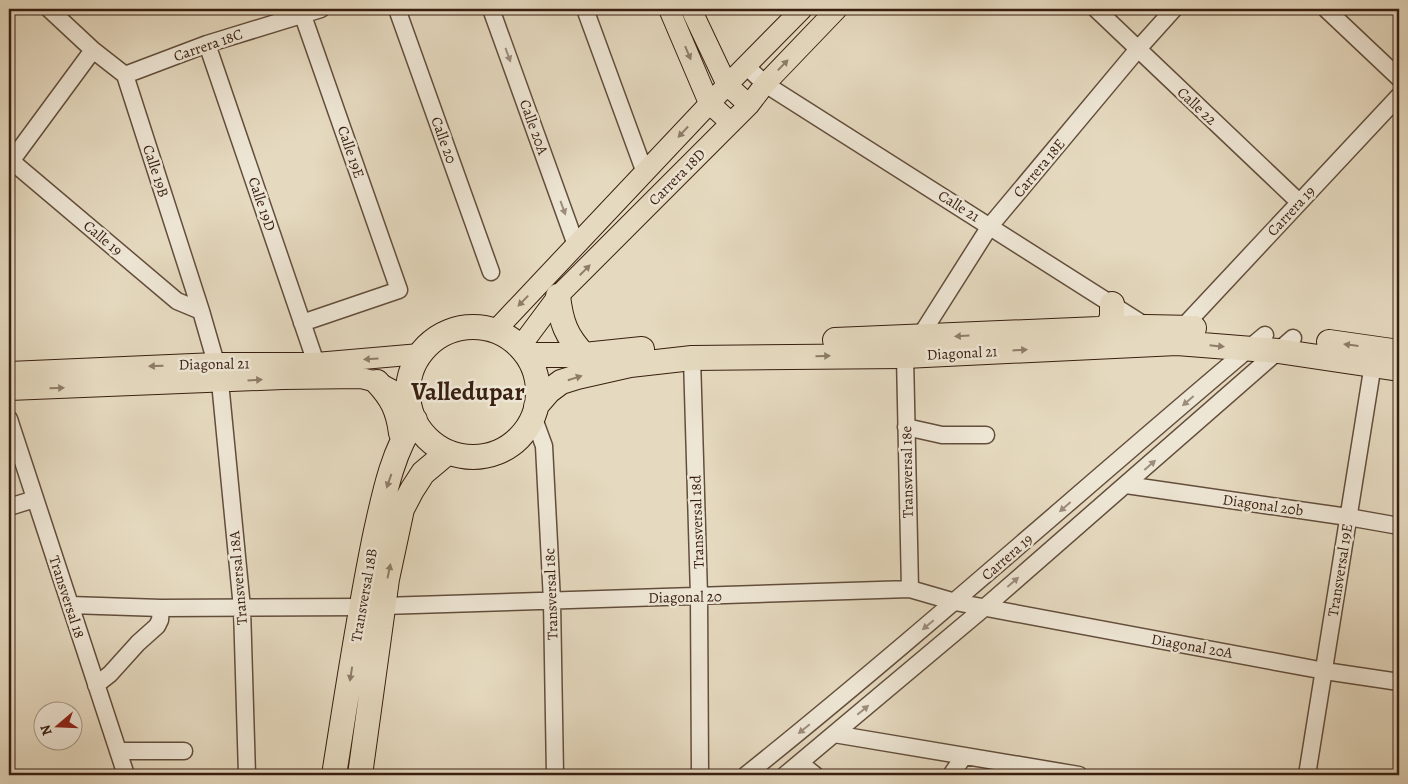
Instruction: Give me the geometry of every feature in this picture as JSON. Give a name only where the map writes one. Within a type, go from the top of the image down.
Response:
[{"type":"highway","points":[[558,296],[564,328],[573,343],[584,355]]},
{"type":"highway","points":[[1107,328],[1112,316],[1112,304]]},
{"type":"highway","points":[[478,327],[495,330],[509,337],[523,351],[534,371],[538,388],[535,411],[525,431],[513,443],[498,452],[482,456],[465,456],[448,452],[429,438],[412,413],[408,392],[413,366],[420,354],[431,342],[445,333],[462,328],[478,327]]},
{"type":"highway","name":"Diagonal 21","points":[[523,351],[584,355],[693,344],[912,347],[1107,328],[1146,327],[1180,335]]},
{"type":"highway","name":"Diagonal 21","points":[[535,411],[549,391],[561,382],[630,365],[692,358],[1180,335],[1399,352]]},
{"type":"highway","name":"Diagonal 21","points":[[1271,343],[1399,368]]},
{"type":"highway","points":[[376,382],[389,395],[398,412],[401,432],[399,451]]},
{"type":"highway","name":"Transversal 18B","points":[[360,775],[372,607],[367,574],[384,494],[412,413]]},
{"type":"highway","name":"Transversal 18B","points":[[334,775],[372,607],[387,579],[402,509],[423,473],[448,452]]},
{"type":"main road","points":[[669,9],[710,103],[731,123]]},
{"type":"main road","points":[[692,9],[727,85],[749,106]]},
{"type":"main road","name":"Carrera 18D","points":[[495,330],[745,66],[802,9]]},
{"type":"main road","name":"Carrera 18D","points":[[523,351],[558,296],[749,106],[765,84],[837,9]]},
{"type":"main road","name":"Diagonal 21","points":[[9,390],[420,354]]},
{"type":"main road","name":"Diagonal 21","points":[[9,372],[218,373],[283,379],[361,378],[376,382],[396,392],[412,413]]},
{"type":"street","points":[[49,9],[93,50],[125,75]]},
{"type":"street","name":"Carrera 18C","points":[[125,75],[207,44],[302,13],[321,9]]},
{"type":"street","name":"Calle 20","points":[[397,9],[491,272]]},
{"type":"street","name":"Calle 20A","points":[[492,9],[576,246]]},
{"type":"street","points":[[585,9],[645,173]]},
{"type":"street","name":"Calle 22","points":[[1096,9],[1299,202]]},
{"type":"street","name":"Carrera 18E","points":[[912,347],[990,226],[1174,9]]},
{"type":"street","points":[[1326,9],[1399,78]]},
{"type":"street","name":"Calle 19E","points":[[302,13],[399,290],[302,323]]},
{"type":"street","name":"Calle 19D","points":[[207,44],[316,363]]},
{"type":"street","points":[[10,161],[93,50]]},
{"type":"street","name":"Calle 21","points":[[745,66],[765,84],[1146,327]]},
{"type":"street","name":"Calle 19B","points":[[125,75],[201,311],[218,373]]},
{"type":"street","name":"Carrera 19","points":[[1180,335],[1299,202],[1399,96]]},
{"type":"street","name":"Calle 19","points":[[10,161],[177,301],[201,311]]},
{"type":"street","name":"Carrera 19","points":[[785,775],[984,608],[1126,485],[1271,343]]},
{"type":"street","name":"Carrera 19","points":[[746,775],[813,722],[955,602],[1271,343]]},
{"type":"street","name":"Transversal 18e","points":[[910,589],[906,427],[912,347]]},
{"type":"street","name":"Transversal 18d","points":[[692,358],[699,596],[700,775]]},
{"type":"street","name":"Transversal 19E","points":[[1307,775],[1373,364]]},
{"type":"street","name":"Transversal 18A","points":[[218,373],[242,608],[247,775]]},
{"type":"street","name":"Transversal 18c","points":[[535,411],[544,446],[552,601],[554,775]]},
{"type":"street","name":"Transversal 18","points":[[9,419],[126,775]]},
{"type":"street","points":[[906,427],[942,435],[986,435]]},
{"type":"street","name":"Diagonal 20b","points":[[1126,485],[1399,526]]},
{"type":"street","points":[[9,507],[35,499]]},
{"type":"street","name":"Diagonal 20","points":[[70,605],[161,608],[372,607],[910,589],[984,608]]},
{"type":"street","points":[[96,685],[110,674],[138,643],[157,626],[160,620],[161,608]]},
{"type":"street","name":"Diagonal 20A","points":[[984,608],[1325,671],[1399,682]]},
{"type":"street","points":[[834,734],[1079,775]]},
{"type":"street","points":[[118,751],[184,751]]},
{"type":"street","points":[[951,775],[964,756]]},
{"type":"street","points":[[800,764],[815,775]]},
{"type":"district","name":"Valledupar","points":[[468,391]]}]
